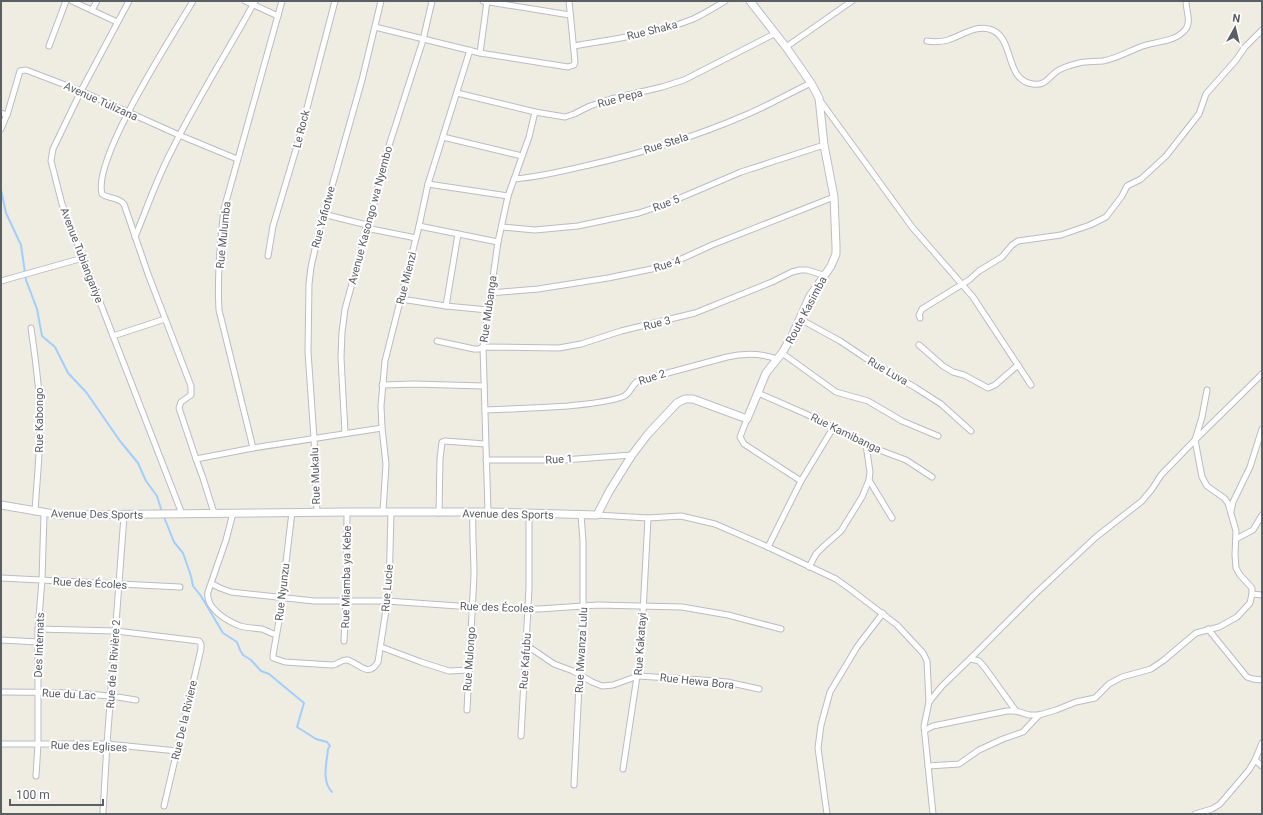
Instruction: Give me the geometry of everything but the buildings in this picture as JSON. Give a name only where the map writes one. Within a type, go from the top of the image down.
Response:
[{"type":"street","points":[[49,46],[66,1]]},
{"type":"street","points":[[72,1],[117,22]]},
{"type":"street","points":[[92,10],[97,1]]},
{"type":"street","name":"Avenue Tubiangariye","points":[[129,1],[81,91],[53,149],[51,161],[62,204],[182,514]]},
{"type":"street","points":[[193,1],[148,77],[118,134],[104,168],[100,189],[102,194],[106,197],[118,199],[124,204],[165,319],[191,386],[191,395],[181,402],[179,408],[214,513]]},
{"type":"street","points":[[245,1],[254,3],[278,16]]},
{"type":"street","name":"Rue Mulumba","points":[[253,448],[219,310],[218,295],[221,238],[224,209],[282,1]]},
{"type":"street","name":"Le Rock","points":[[268,256],[273,226],[297,146],[335,1]]},
{"type":"street","name":"Rue Yafiotwe","points":[[314,438],[308,352],[309,284],[313,256],[323,214],[351,120],[381,1]]},
{"type":"street","name":"Avenue Kasongo wa Nyembo","points":[[345,433],[341,358],[345,309],[385,158],[423,40],[432,1]]},
{"type":"street","points":[[480,53],[485,1],[570,15]]},
{"type":"street","points":[[375,27],[480,53],[560,66],[572,66],[575,62],[568,1]]},
{"type":"street","name":"Rue Shaka","points":[[574,46],[670,27],[694,18],[726,1]]},
{"type":"street","name":"Route Kasimba","points":[[751,1],[786,47],[811,83],[819,98],[912,227],[973,298],[1031,385]]},
{"type":"street","points":[[786,47],[852,1]]},
{"type":"street","points":[[927,41],[937,42],[948,40],[970,31],[983,28],[997,32],[1003,38],[1016,73],[1020,78],[1034,85],[1043,84],[1056,72],[1063,68],[1085,62],[1104,61],[1148,45],[1166,41],[1180,34],[1186,29],[1188,22],[1186,1]]},
{"type":"street","points":[[135,237],[159,177],[179,135],[215,69],[254,3]]},
{"type":"street","points":[[920,318],[920,311],[922,309],[970,280],[984,268],[1002,257],[1012,245],[1018,241],[1062,235],[1090,225],[1106,217],[1122,196],[1127,186],[1141,179],[1166,156],[1196,119],[1210,88],[1236,60],[1255,35],[1262,30]]},
{"type":"street","name":"Rue Pepa","points":[[457,93],[535,112],[565,117],[611,99],[662,87],[684,80],[776,33]]},
{"type":"street","name":"Rue Mienzi","points":[[387,512],[386,464],[382,428],[382,385],[385,361],[428,184],[470,50]]},
{"type":"street","name":"Avenue Tulizana","points":[[1,129],[7,115],[19,74],[22,70],[26,70],[81,91],[237,160]]},
{"type":"street","name":"Rue Stela","points":[[514,179],[535,178],[665,145],[748,114],[811,83]]},
{"type":"street","name":"Route Kasimba","points":[[801,481],[744,444],[740,437],[766,373],[792,336],[810,296],[830,266],[836,254],[834,197],[824,146],[819,98]]},
{"type":"street","name":"Rue Mubanga","points":[[488,512],[483,346],[498,242],[508,196],[529,137],[535,112]]},
{"type":"street","points":[[1,113],[7,115]]},
{"type":"street","points":[[443,137],[522,156]]},
{"type":"street","name":"Rue 5","points":[[502,227],[535,230],[578,226],[639,213],[666,204],[741,172],[824,146]]},
{"type":"street","points":[[428,184],[508,196]]},
{"type":"street","name":"Rue 4","points":[[490,293],[538,289],[584,282],[666,266],[712,245],[834,197]]},
{"type":"street","points":[[323,214],[416,238]]},
{"type":"street","points":[[419,226],[498,242]]},
{"type":"street","points":[[446,306],[458,234]]},
{"type":"street","points":[[1,281],[83,258]]},
{"type":"street","name":"Rue 3","points":[[437,342],[474,349],[479,349],[483,346],[559,348],[581,344],[621,331],[695,313],[796,271],[807,270],[823,275]]},
{"type":"street","points":[[401,299],[446,306],[488,310]]},
{"type":"street","points":[[113,336],[165,319]]},
{"type":"street","name":"Rue Luva","points":[[800,319],[840,341],[941,404],[971,431]]},
{"type":"street","name":"Rue Kabongo","points":[[31,328],[39,382],[40,411],[39,461],[35,512]]},
{"type":"street","points":[[919,345],[943,366],[988,388],[996,385],[1018,365]]},
{"type":"street","name":"Rue 2","points":[[485,410],[552,407],[604,402],[623,397],[631,391],[634,383],[638,381],[741,354],[765,355],[779,356],[836,392],[868,401],[902,421],[938,436]]},
{"type":"street","points":[[929,702],[942,686],[1034,595],[1096,537],[1142,501],[1161,475],[1261,377]]},
{"type":"street","points":[[382,385],[414,384],[484,386]]},
{"type":"street","points":[[925,730],[933,726],[1007,711],[1016,711],[1029,715],[1039,715],[1076,702],[1095,698],[1109,684],[1122,677],[1151,668],[1164,660],[1196,633],[1219,627],[1237,617],[1250,603],[1252,588],[1240,575],[1236,568],[1236,531],[1228,503],[1224,498],[1207,486],[1202,476],[1195,440],[1202,417],[1207,390]]},
{"type":"street","name":"Rue Kamibanga","points":[[758,393],[806,414],[866,445],[906,460],[932,477]]},
{"type":"street","points":[[598,515],[610,490],[632,455],[648,434],[677,403],[685,399],[693,399],[747,419]]},
{"type":"street","points":[[196,459],[253,448],[382,428]]},
{"type":"street","points":[[768,547],[801,481],[833,428]]},
{"type":"street","points":[[1230,512],[1233,502],[1250,467],[1262,429]]},
{"type":"street","name":"Rue Mukalu","points":[[314,438],[317,513]]},
{"type":"street","points":[[439,513],[440,460],[442,442],[485,444]]},
{"type":"street","points":[[809,566],[816,554],[841,531],[862,497],[869,480],[870,472],[866,445]]},
{"type":"street","name":"Rue 1","points":[[486,460],[563,460],[632,455]]},
{"type":"street","points":[[869,480],[892,518]]},
{"type":"street","name":"Avenue des Sports","points":[[1,505],[35,512]]},
{"type":"street","name":"Avenue Des Sports","points":[[35,512],[60,516],[124,516],[163,514]]},
{"type":"street","name":"Avenue des Sports","points":[[163,514],[292,512],[488,512],[648,518],[681,516],[714,524],[768,547],[836,580],[897,625],[926,657],[929,702],[926,714],[925,730],[933,814]]},
{"type":"street","name":"Rue Nyunzu","points":[[292,512],[273,658],[285,662],[335,665],[342,660],[346,660],[352,661],[362,668],[372,669],[378,662]]},
{"type":"street","name":"Rue Miamba ya Kebe","points":[[344,641],[346,602],[346,512]]},
{"type":"street","name":"Rue Lucie","points":[[378,662],[387,601],[390,565],[387,512]]},
{"type":"street","name":"Des Internats","points":[[36,776],[38,744],[38,629],[42,580],[44,513]]},
{"type":"street","points":[[233,513],[226,540],[207,597],[208,601],[212,608],[240,626],[276,634]]},
{"type":"street","name":"Rue Mulongo","points":[[467,710],[474,554],[472,534],[473,513]]},
{"type":"street","name":"Rue Kafubu","points":[[521,736],[528,608],[530,513]]},
{"type":"street","name":"Rue Mwanza Lulu","points":[[574,785],[583,606],[583,541],[581,515]]},
{"type":"street","points":[[1236,539],[1253,530],[1262,515]]},
{"type":"street","name":"Rue de la Rivière 2","points":[[103,812],[124,516]]},
{"type":"street","name":"Rue Kakatayi","points":[[623,769],[641,650],[642,606],[648,518]]},
{"type":"street","name":"Rue des Écoles","points":[[1,578],[180,587]]},
{"type":"street","name":"Rue des Écoles","points":[[212,584],[231,592],[314,601],[387,601],[472,607],[528,608],[583,606],[682,607],[728,615],[781,629]]},
{"type":"street","points":[[1252,594],[1262,595]]},
{"type":"street","points":[[828,814],[818,748],[821,724],[830,692],[857,647],[882,613]]},
{"type":"street","points":[[38,629],[116,631]]},
{"type":"street","points":[[1208,629],[1247,677],[1262,680]]},
{"type":"street","name":"Rue De la Riviere","points":[[116,631],[193,640],[199,641],[201,644],[164,806]]},
{"type":"street","points":[[1,640],[38,642]]},
{"type":"street","name":"Rue Hewa Bora","points":[[526,645],[554,664],[579,674],[592,682],[607,686],[638,676],[727,682],[759,689]]},
{"type":"street","points":[[381,647],[449,671],[468,670]]},
{"type":"street","points":[[971,659],[979,661],[1016,711]]},
{"type":"street","name":"Rue du Lac","points":[[1,692],[37,692],[111,696],[136,700]]},
{"type":"street","points":[[928,766],[959,764],[980,750],[1003,739],[1023,732],[1039,715]]},
{"type":"street","points":[[1195,814],[1212,809],[1220,804],[1248,770],[1262,743]]},
{"type":"street","name":"Rue des Eglises","points":[[1,744],[107,744],[177,751]]},
{"type":"street","points":[[1254,760],[1262,766]]},
{"type":"waterway","points":[[1,190],[6,213],[21,245],[26,280],[37,309],[42,336],[55,347],[68,373],[86,392],[120,441],[138,463],[146,481],[157,496],[174,542],[183,553],[193,586],[201,596],[223,633],[237,642],[243,655],[251,660],[261,671],[269,674],[304,703],[297,727],[316,739],[327,742],[330,746],[328,749],[326,777],[329,788],[332,792]]}]
